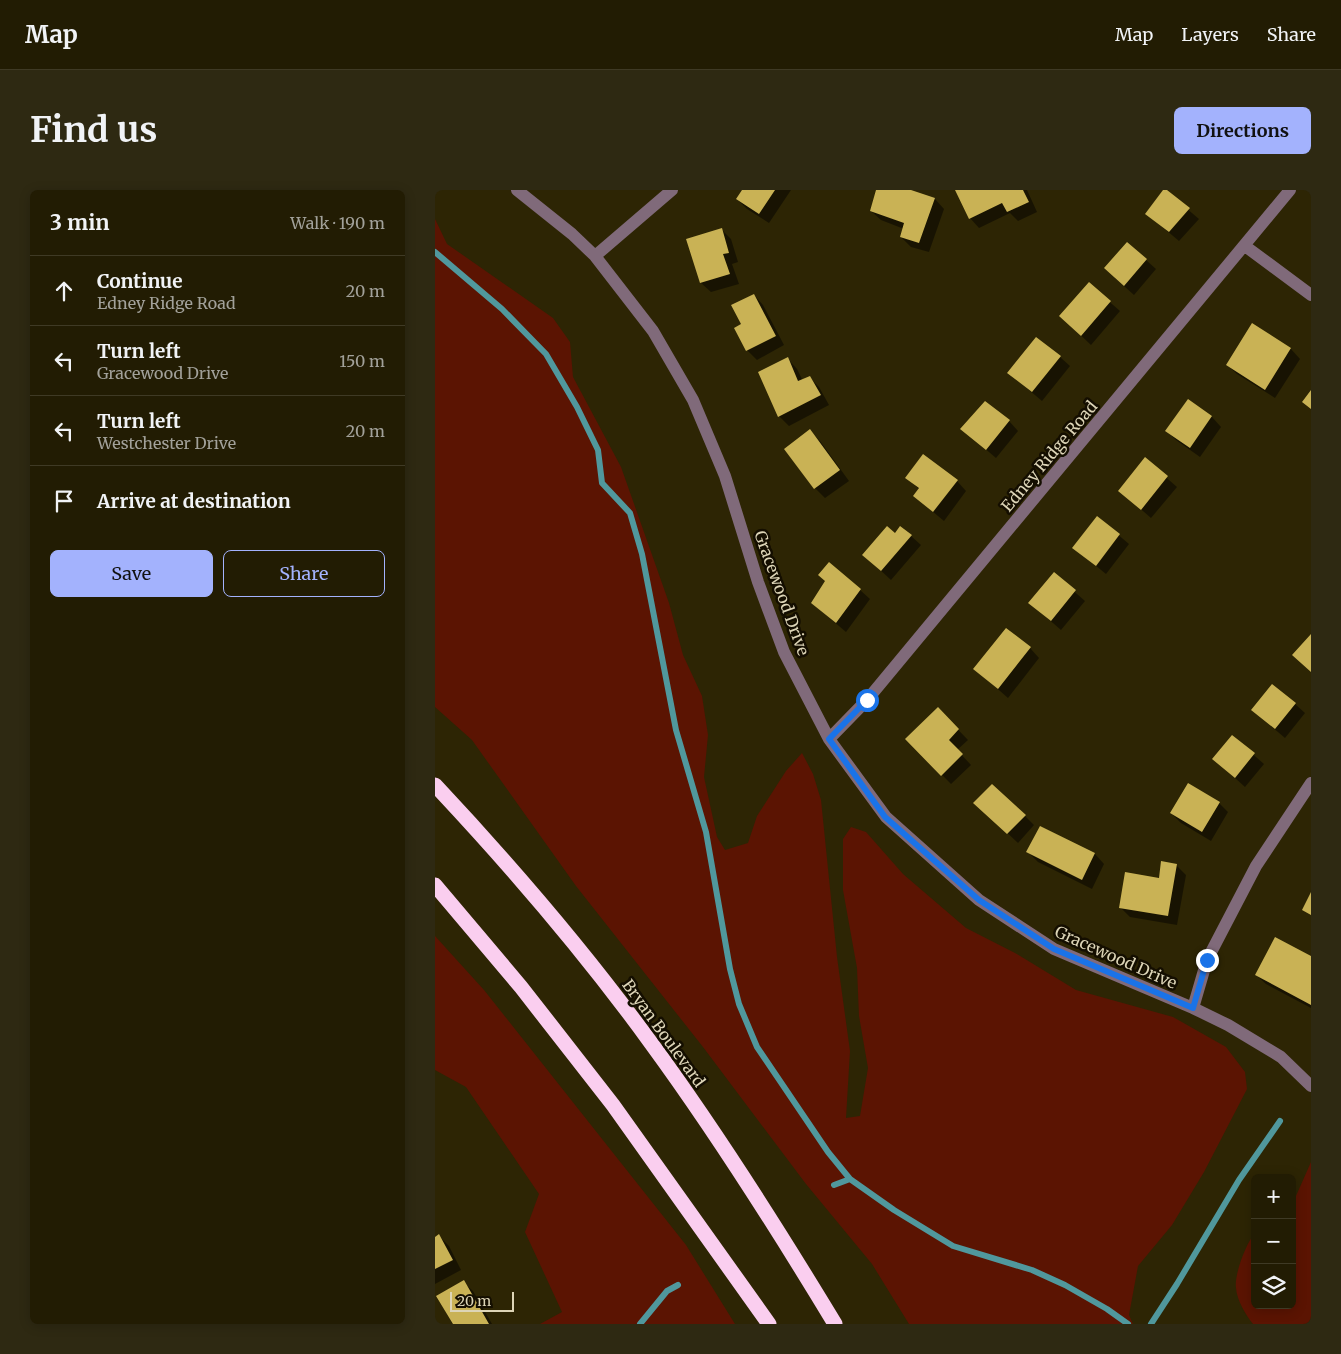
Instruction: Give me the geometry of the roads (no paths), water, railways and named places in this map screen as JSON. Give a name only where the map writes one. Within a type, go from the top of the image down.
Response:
[{"type":"highway","name":"Bryan Boulevard","points":[[435,785],[499,854],[598,974],[650,1042],[714,1132],[835,1324]]},
{"type":"highway","points":[[435,885],[521,987],[613,1105],[769,1324]]},
{"type":"street","name":"Gracewood Drive","points":[[517,190],[572,234],[595,256],[653,331],[693,400],[725,476],[758,582],[784,652],[829,739],[885,817],[979,900],[1054,949],[1193,1008],[1228,1025],[1281,1057],[1311,1086]]},
{"type":"street","points":[[595,256],[672,190]]},
{"type":"street","name":"Edney Ridge Road","points":[[829,739],[867,700],[1290,190]]},
{"type":"street","points":[[1245,246],[1311,295]]},
{"type":"street","points":[[1193,1008],[1207,960],[1256,866],[1311,783]]},
{"type":"waterway","points":[[435,252],[502,309],[546,354],[577,407],[598,450],[602,483],[630,513],[642,554],[676,730],[706,832],[730,969],[739,1004],[757,1047],[828,1152],[850,1179],[894,1210],[953,1246],[1032,1270],[1065,1285],[1107,1309],[1128,1324]]},
{"type":"waterway","points":[[1151,1324],[1239,1180],[1280,1121]]},
{"type":"waterway","points":[[834,1185],[850,1179]]},
{"type":"waterway","points":[[640,1324],[667,1291],[678,1285]]}]
